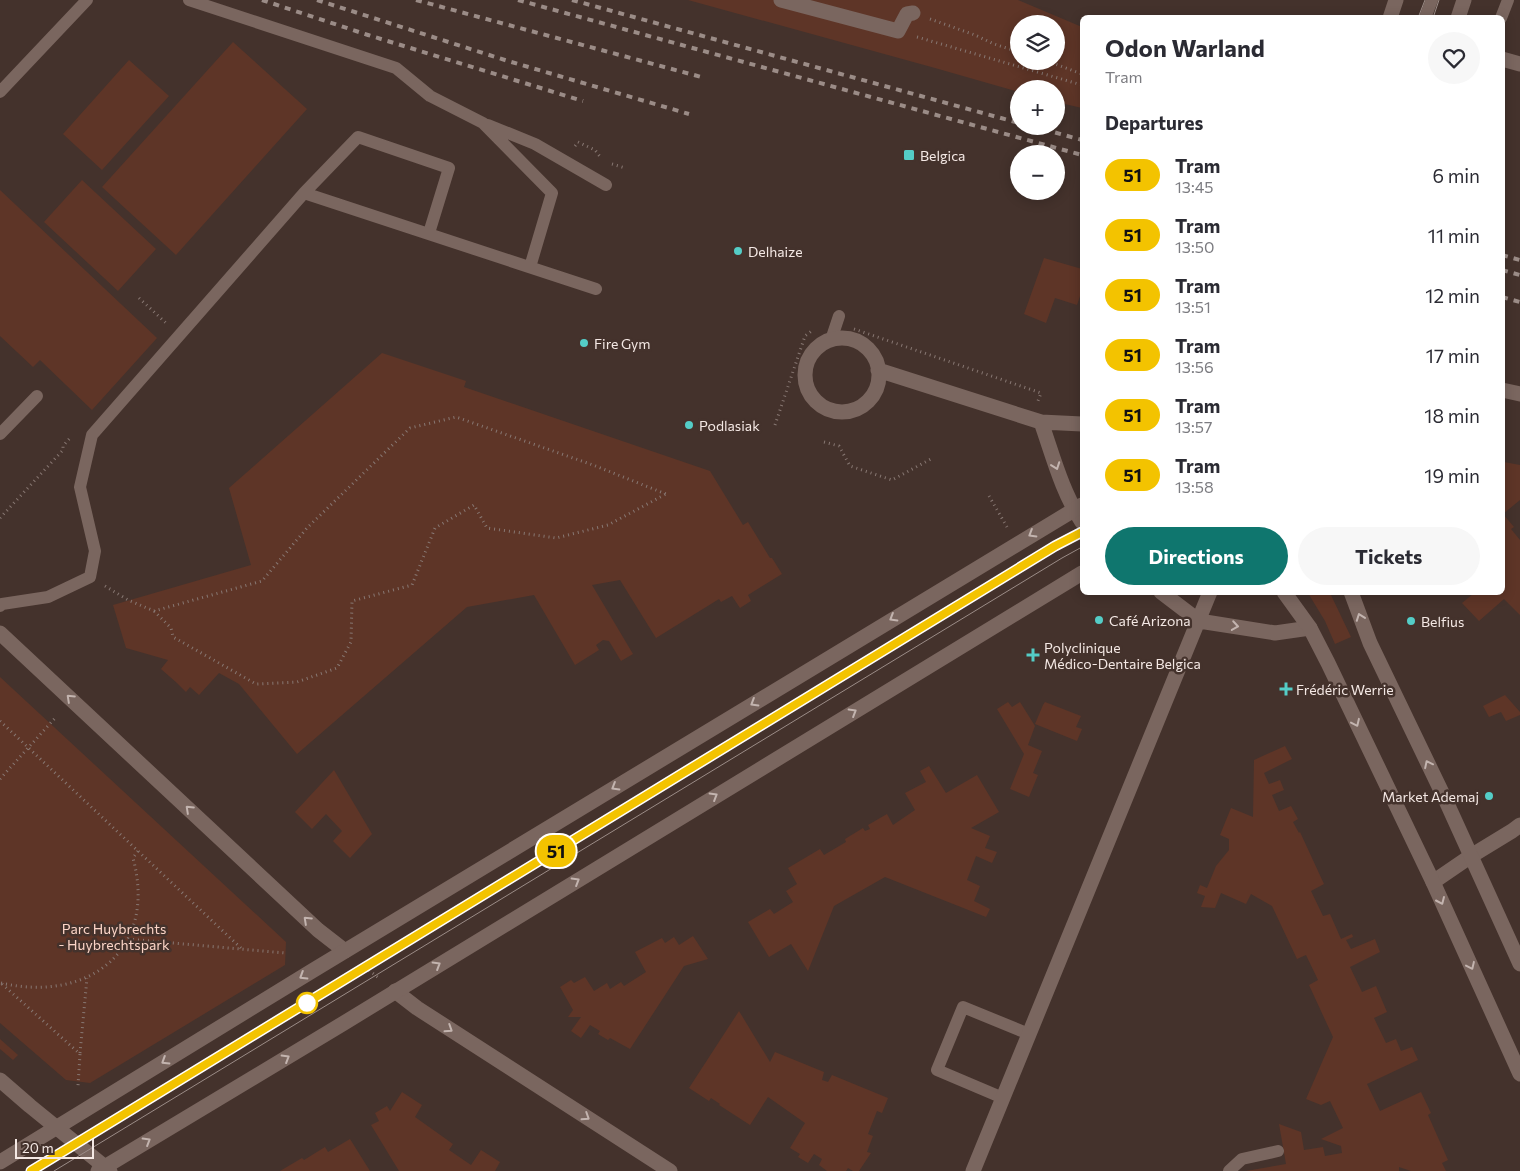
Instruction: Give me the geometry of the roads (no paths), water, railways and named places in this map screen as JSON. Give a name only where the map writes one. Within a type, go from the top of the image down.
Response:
[{"type":"street","points":[[781,0],[898,31],[907,14],[913,13]]},
{"type":"street","points":[[1391,15],[1396,0]]},
{"type":"street","points":[[1459,15],[1464,0]]},
{"type":"street","points":[[843,338],[856,341],[867,348],[874,358],[878,370],[878,383],[873,395],[864,405],[852,411],[839,412],[827,409],[817,402],[809,392],[805,380],[806,367],[811,355],[819,346],[831,340],[843,338]]},
{"type":"street","points":[[878,370],[1040,422],[1080,424]]},
{"type":"street","points":[[1505,391],[1520,394]]},
{"type":"street","points":[[0,1162],[1078,507],[1066,493],[1040,422]]},
{"type":"street","points":[[0,1080],[104,1169],[1080,573]]},
{"type":"street","points":[[1165,595],[1198,621],[1275,633],[1310,628]]},
{"type":"street","points":[[973,1171],[1209,595]]},
{"type":"street","points":[[1286,595],[1310,628],[1328,663],[1433,882],[1520,1074]]},
{"type":"street","points":[[1352,595],[1370,643],[1520,964]]},
{"type":"street","points":[[0,633],[318,930],[345,951]]},
{"type":"street","points":[[1433,882],[1520,825]]},
{"type":"street","points":[[395,991],[417,1008],[670,1171]]},
{"type":"lane","points":[[0,92],[87,0]]},
{"type":"lane","points":[[189,0],[396,68],[430,96],[483,123],[535,144],[606,185]]},
{"type":"lane","points":[[1426,15],[1432,0]]},
{"type":"lane","points":[[1502,15],[1508,0]]},
{"type":"lane","points":[[483,123],[552,193],[530,266]]},
{"type":"lane","points":[[0,606],[2,604],[48,596],[90,577],[95,551],[80,487],[92,435],[304,193],[358,137],[449,168],[429,233]]},
{"type":"lane","points":[[304,193],[596,289]]},
{"type":"lane","points":[[831,340],[839,316]]},
{"type":"lane","points":[[0,434],[37,396]]},
{"type":"lane","points":[[1004,1098],[937,1070],[963,1007],[1029,1034]]},
{"type":"lane","points":[[1229,1171],[1242,1159],[1278,1151]]},
{"type":"tram line","points":[[1419,15],[1425,0]]},
{"type":"tram line","points":[[1434,15],[1439,0]]},
{"type":"tram line","points":[[31,1171],[1080,533]]},
{"type":"tram line","name":"51","points":[[31,1171],[1055,546],[1080,533]]},
{"type":"tram line","points":[[54,1171],[1080,548]]},
{"type":"railway","points":[[262,0],[368,35],[583,101]]},
{"type":"railway","points":[[317,0],[508,61],[689,114]]},
{"type":"railway","points":[[416,0],[705,78]]},
{"type":"railway","points":[[518,0],[1080,154]]},
{"type":"railway","points":[[572,0],[1010,121]]},
{"type":"railway","points":[[1064,135],[1080,139]]},
{"type":"railway","points":[[1505,256],[1520,260]]},
{"type":"railway","points":[[1505,271],[1520,275]]},
{"type":"railway","points":[[1505,298],[1520,302]]},
{"type":"place","name":"Belgica","points":[[909,155]]},
{"type":"place","name":"Delhaize","points":[[738,251]]},
{"type":"place","name":"Fire Gym","points":[[584,343]]},
{"type":"place","name":"Podlasiak","points":[[689,425]]},
{"type":"place","name":"Café Arizona","points":[[1099,620]]},
{"type":"place","name":"Belfius","points":[[1411,621]]},
{"type":"place","name":"Polyclinique Médico-Dentaire Belgica","points":[[1033,655]]},
{"type":"place","name":"Frédéric Werrie","points":[[1286,689]]},
{"type":"place","name":"Market Ademaj","points":[[1489,796]]},
{"type":"park label","name":"Parc Huybrechts - Huybrechtspark","points":[[114,936]]}]
